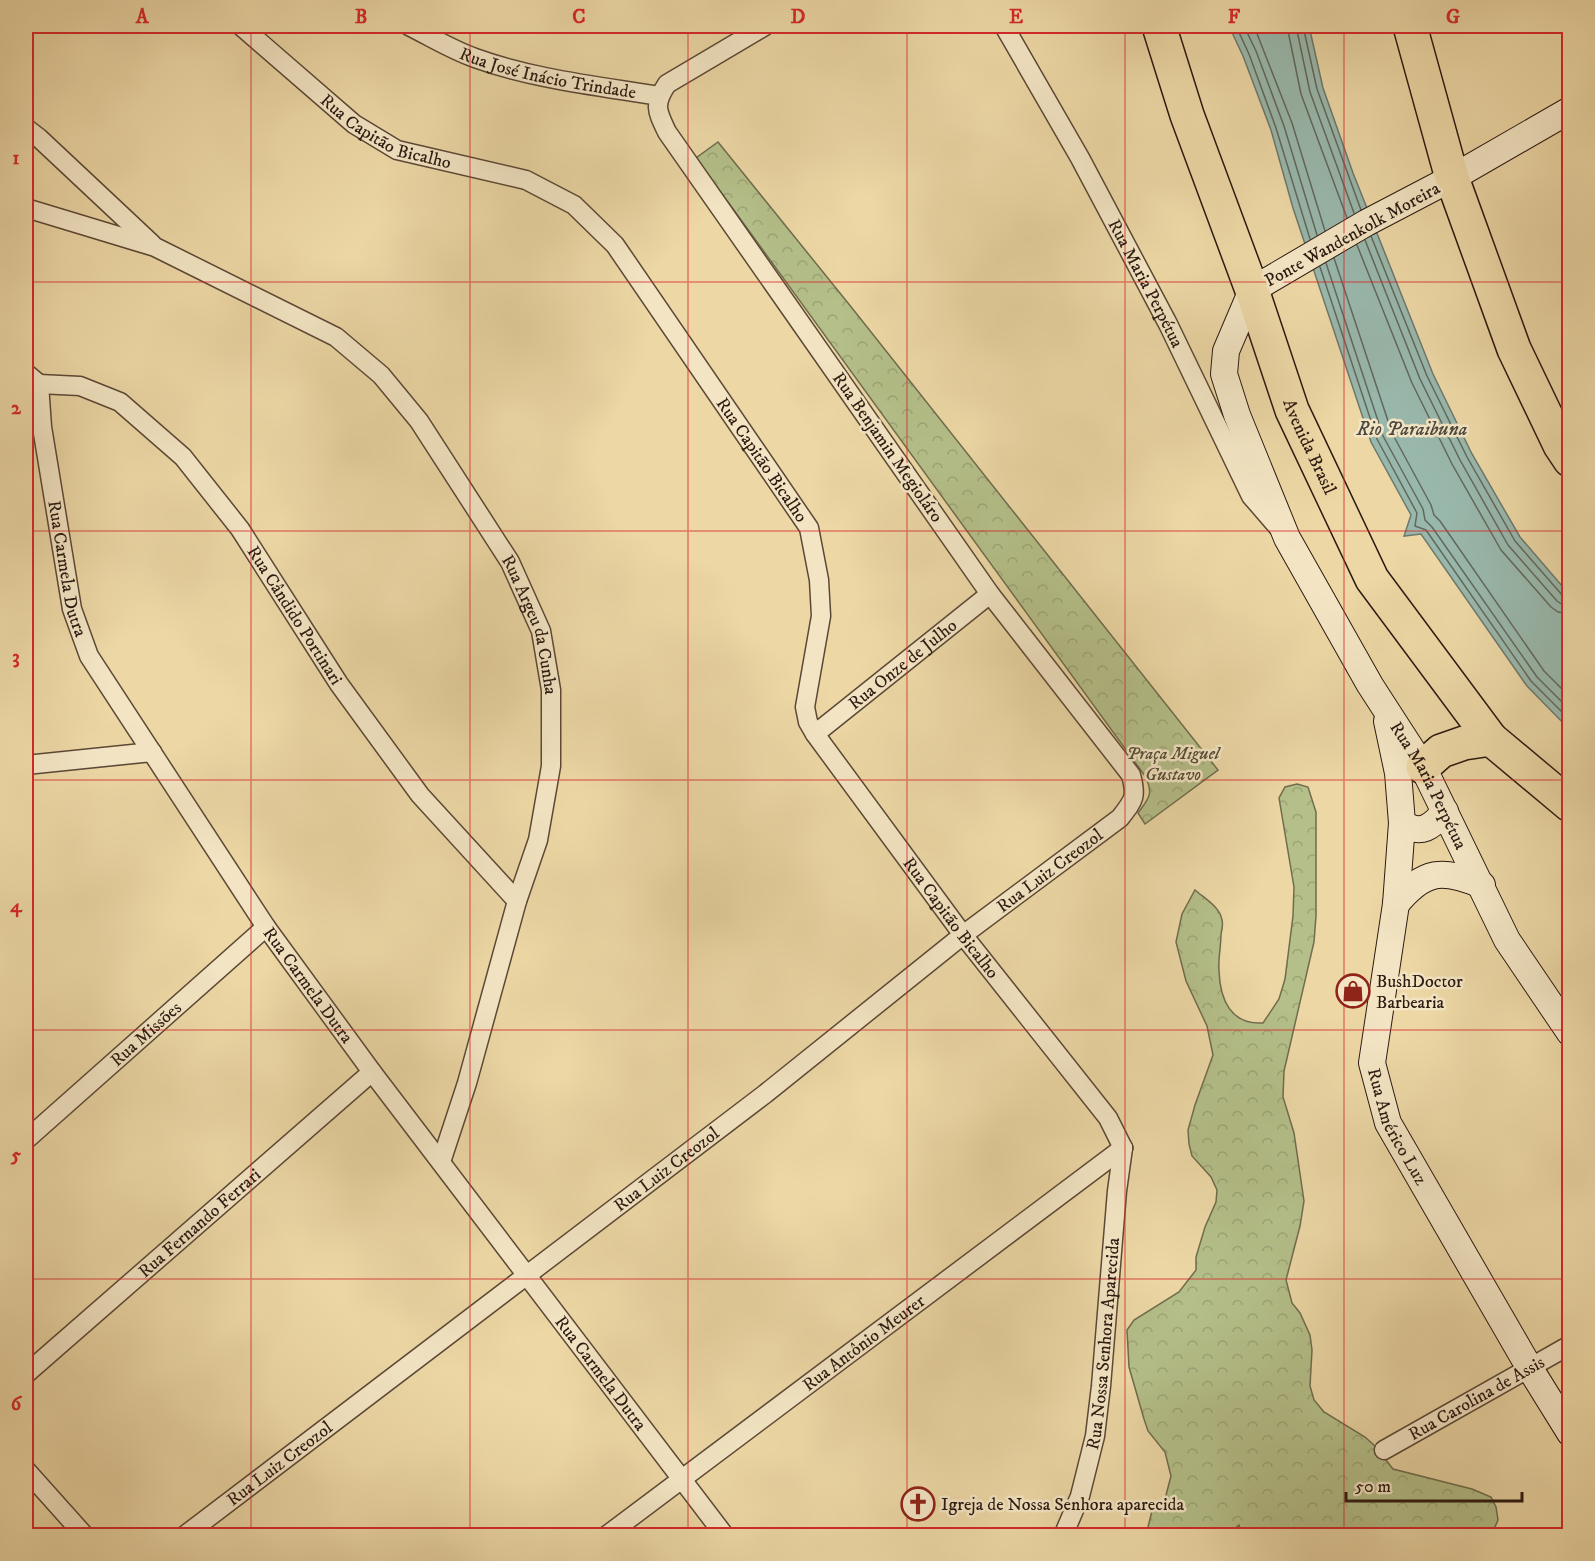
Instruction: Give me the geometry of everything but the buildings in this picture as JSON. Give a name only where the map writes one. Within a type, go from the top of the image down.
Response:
[{"type":"highway","name":"Avenida Brasil","points":[[1159,26],[1187,115],[1265,282],[1292,410],[1372,579],[1491,739],[1569,805]]},
{"type":"highway","points":[[1410,26],[1444,183],[1514,349],[1569,460]]},
{"type":"highway","points":[[1423,767],[1441,751],[1464,743],[1491,739]]},
{"type":"street","name":"Rua Capitão Bicalho","points":[[241,26],[354,124],[397,150],[526,180],[574,205],[615,245],[809,528],[819,580],[820,616],[805,707],[808,722],[963,935],[1108,1118],[1123,1148]]},
{"type":"street","name":"Rua José Inácio Trindade","points":[[409,26],[472,57],[497,66],[534,75],[659,96]]},
{"type":"street","points":[[659,96],[667,84],[765,26]]},
{"type":"street","name":"Rua Maria Perpétua","points":[[1004,26],[1080,158],[1168,324],[1251,496],[1287,538]]},
{"type":"street","name":"Rua Benjamin Megioláro","points":[[659,96],[656,110],[667,132],[990,594],[1131,775],[1135,789]]},
{"type":"street","name":"Ponte Wandenkolk Moreira","points":[[1265,282],[1366,223],[1444,183],[1569,110]]},
{"type":"street","points":[[26,128],[155,247]]},
{"type":"street","points":[[26,208],[155,247]]},
{"type":"street","name":"Rua Argeu da Cunha","points":[[155,247],[336,337],[381,375],[419,421],[510,562],[541,631],[552,690],[551,766],[538,840],[517,901],[467,1083],[441,1162]]},
{"type":"street","name":"Rua Maria Perpétua","points":[[1265,282],[1226,351],[1224,374],[1237,415],[1287,538],[1370,685],[1423,767],[1507,940],[1569,1033]]},
{"type":"street","name":"Rua Cândido Portinari","points":[[32,378],[80,386],[120,402],[183,457],[240,529],[339,684],[420,795],[517,901]]},
{"type":"street","name":"Rua Carmela Dutra","points":[[32,378],[72,609],[89,656],[266,927],[372,1072],[725,1536]]},
{"type":"street","name":"Rua Onze de Julho","points":[[815,734],[990,594]]},
{"type":"street","name":"Rua Américo Luz","points":[[1385,709],[1398,774],[1402,823],[1396,904],[1372,1063],[1388,1123],[1569,1433]]},
{"type":"street","points":[[26,765],[152,752]]},
{"type":"street","name":"Rua Luiz Creozol","points":[[184,1536],[765,1094],[963,935],[1120,818],[1132,802],[1135,789]]},
{"type":"street","points":[[1402,823],[1410,828],[1426,828],[1436,822],[1445,811]]},
{"type":"street","points":[[1396,904],[1407,891],[1429,876],[1452,875],[1482,885]]},
{"type":"street","name":"Rua Missões","points":[[26,1140],[266,927]]},
{"type":"street","name":"Rua Fernando Ferrari","points":[[26,1374],[372,1072]]},
{"type":"street","name":"Rua Antônio Meurer","points":[[606,1536],[1123,1148]]},
{"type":"street","name":"Rua Nossa Senhora Aparecida","points":[[1063,1536],[1080,1496],[1095,1436],[1106,1335],[1117,1191],[1123,1148]]},
{"type":"street","name":"Rua Carolina de Assis","points":[[1384,1450],[1569,1345]]},
{"type":"street","points":[[26,1470],[85,1536]]},
{"type":"green space","name":"Praça Miguel Gustavo","points":[[718,142],[1218,770],[1145,824],[1138,813],[1150,792],[1145,776],[696,158]]},
{"type":"green space","points":[[1297,784],[1308,787],[1316,812],[1316,916],[1314,942],[1284,1071],[1283,1097],[1294,1133],[1304,1201],[1286,1280],[1292,1303],[1300,1313],[1310,1335],[1312,1350],[1310,1386],[1314,1400],[1324,1412],[1365,1437],[1393,1469],[1472,1489],[1491,1497],[1496,1507],[1498,1520],[1491,1536],[1242,1536],[1239,1525],[1227,1535],[1146,1535],[1152,1511],[1165,1499],[1171,1476],[1165,1452],[1148,1431],[1144,1419],[1129,1367],[1127,1330],[1134,1320],[1179,1292],[1196,1270],[1196,1257],[1216,1202],[1217,1190],[1211,1177],[1192,1156],[1189,1144],[1188,1130],[1213,1055],[1207,1026],[1186,981],[1176,942],[1182,914],[1195,890],[1221,915],[1220,982],[1229,1009],[1243,1020],[1263,1023],[1279,999],[1285,979],[1293,916],[1294,887],[1279,798],[1285,787]]},
{"type":"water","name":"Rio Paraibuna","points":[[1229,26],[1309,26],[1323,88],[1353,173],[1433,374],[1472,454],[1520,537],[1569,594],[1569,729],[1527,686],[1421,534],[1404,536],[1411,515],[1371,442],[1293,208],[1271,130]]},
{"type":"place","name":"BushDoctor Barbearia","points":[[1353,991]]},
{"type":"place","name":"Igreja de Nossa Senhora aparecida","points":[[918,1504]]}]
